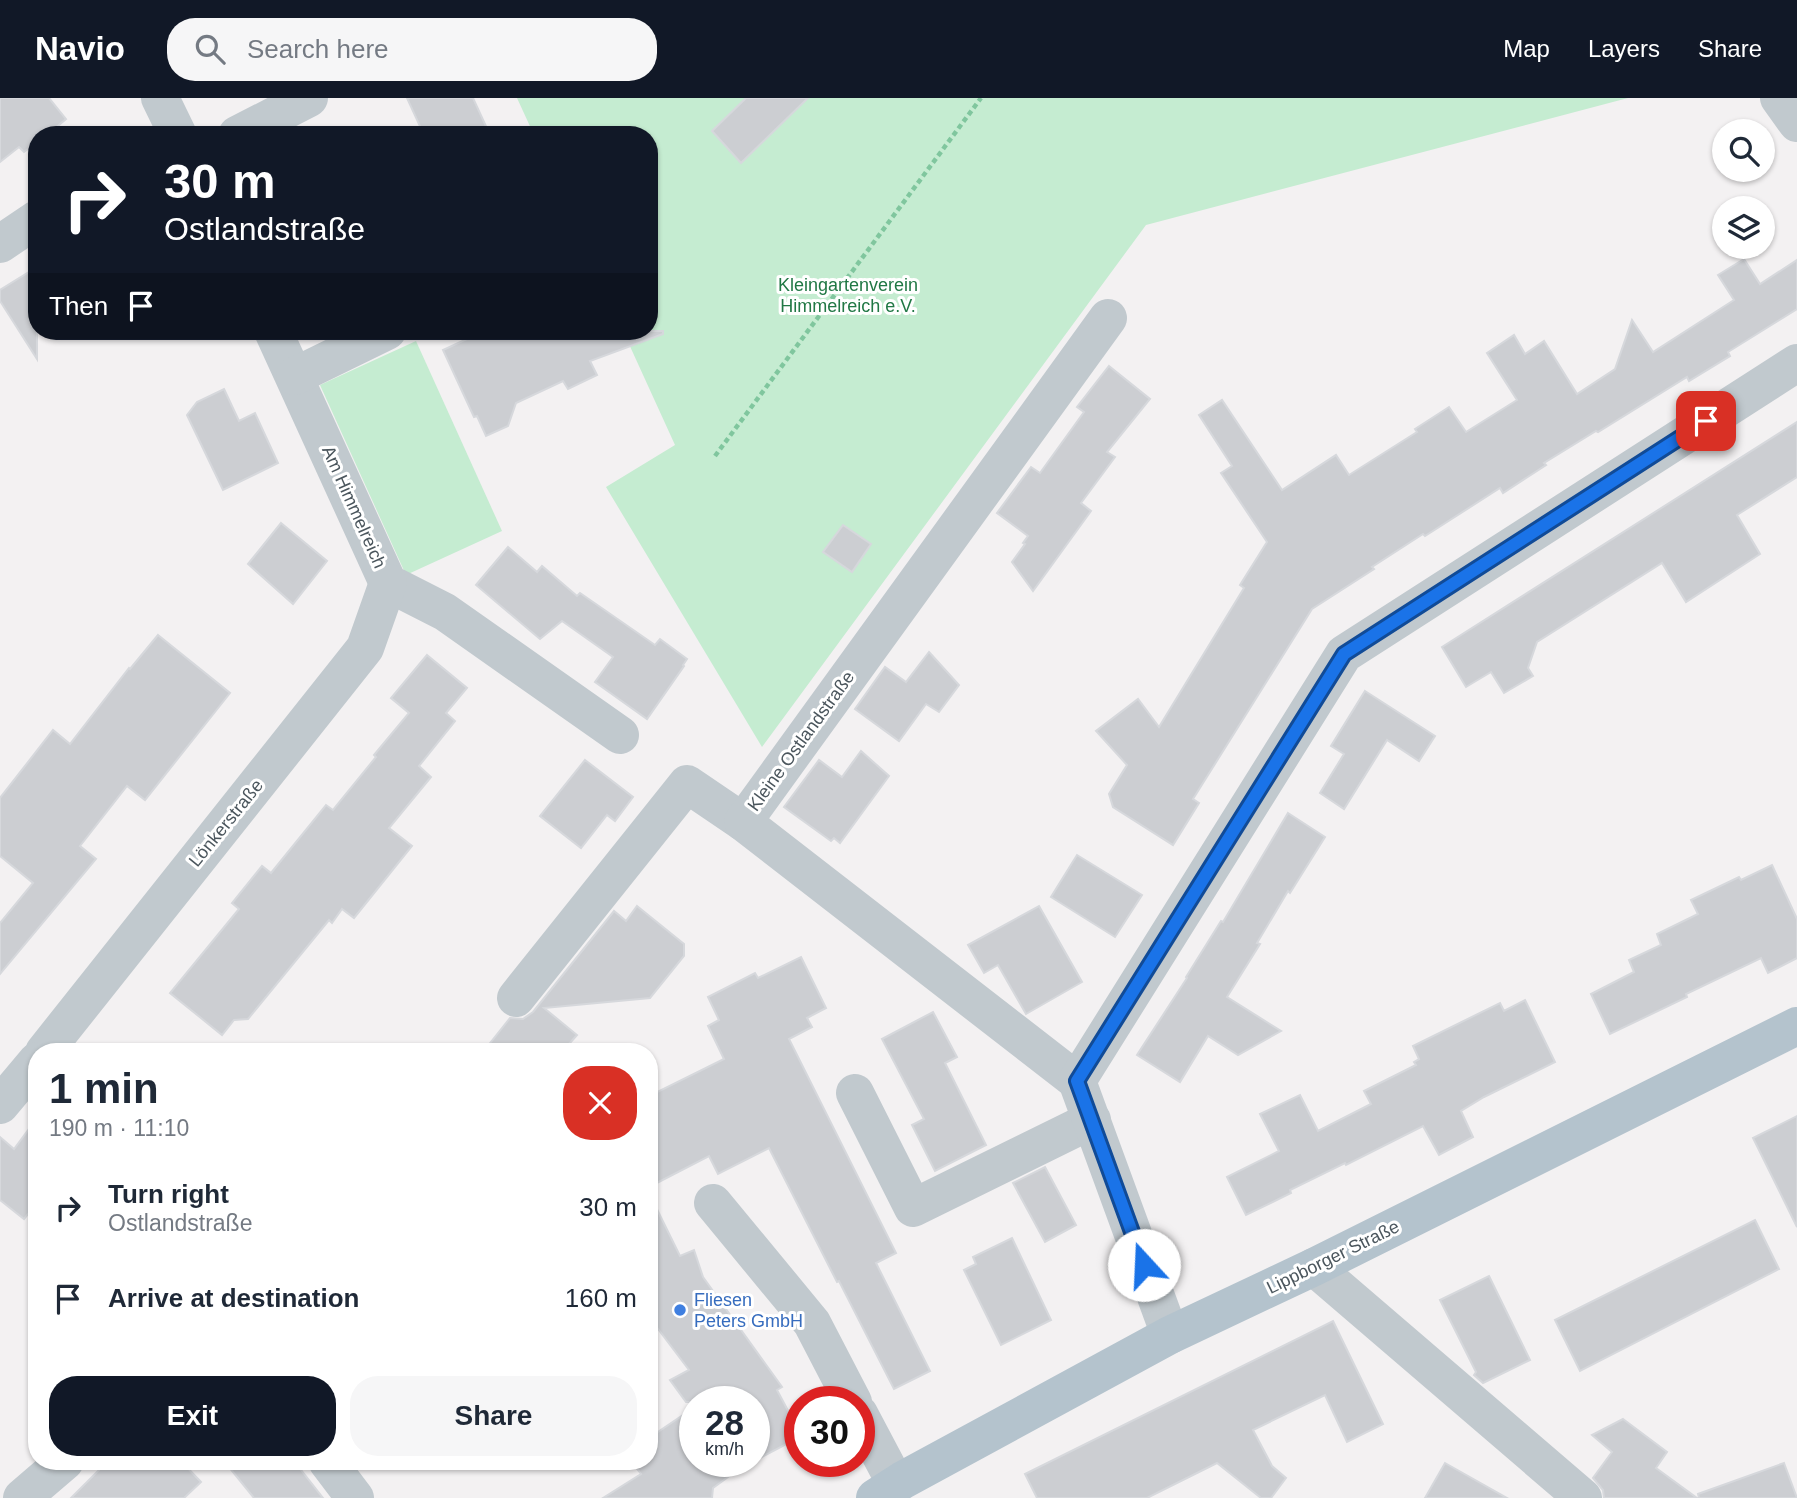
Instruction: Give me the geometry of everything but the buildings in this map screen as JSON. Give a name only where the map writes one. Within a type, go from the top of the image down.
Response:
[{"type":"main road","name":"Lippborger Straße","points":[[885,1491],[1170,1335],[1314,1267],[1797,1026]]},
{"type":"street","points":[[255,126],[309,98]]},
{"type":"street","points":[[1779,98],[1797,123]]},
{"type":"street","points":[[0,244],[28,225]]},
{"type":"street","name":"Kleine Ostlandstraße","points":[[1077,1081],[743,822],[1108,318]]},
{"type":"street","name":"Am Himmelreich","points":[[277,340],[388,583],[445,612],[620,736]]},
{"type":"street","points":[[295,376],[369,340]]},
{"type":"street","points":[[1170,1335],[1077,1081],[1344,654],[1797,363]]},
{"type":"street","name":"Lönkerstraße","points":[[56,1043],[365,648],[388,583]]},
{"type":"street","points":[[516,998],[687,784],[743,822]]},
{"type":"street","name":"Lönkerstraße","points":[[0,1105],[28,1076]]},
{"type":"street","points":[[855,1093],[913,1208],[1092,1120]]},
{"type":"street","points":[[713,1203],[812,1323],[845,1386]]},
{"type":"street","points":[[1314,1267],[1583,1498]]},
{"type":"street","points":[[875,1461],[885,1491]]},
{"type":"street","points":[[22,1498],[55,1470]]},
{"type":"street","points":[[334,1470],[355,1498]]},
{"type":"path","points":[[715,456],[981,98]]},
{"type":"green space","name":"Kleingartenverein Himmelreich e.V.","points":[[517,98],[1628,98],[1146,225],[762,747],[606,487],[675,445],[627,340],[658,340],[658,126],[530,126]]},
{"type":"green space","points":[[416,341],[502,531],[406,575],[320,385]]},
{"type":"place","name":"Fliesen Peters GmbH","points":[[680,1310]]},
{"type":"route","points":[[1144,1265],[1077,1081],[1344,654],[1706,421]]}]
